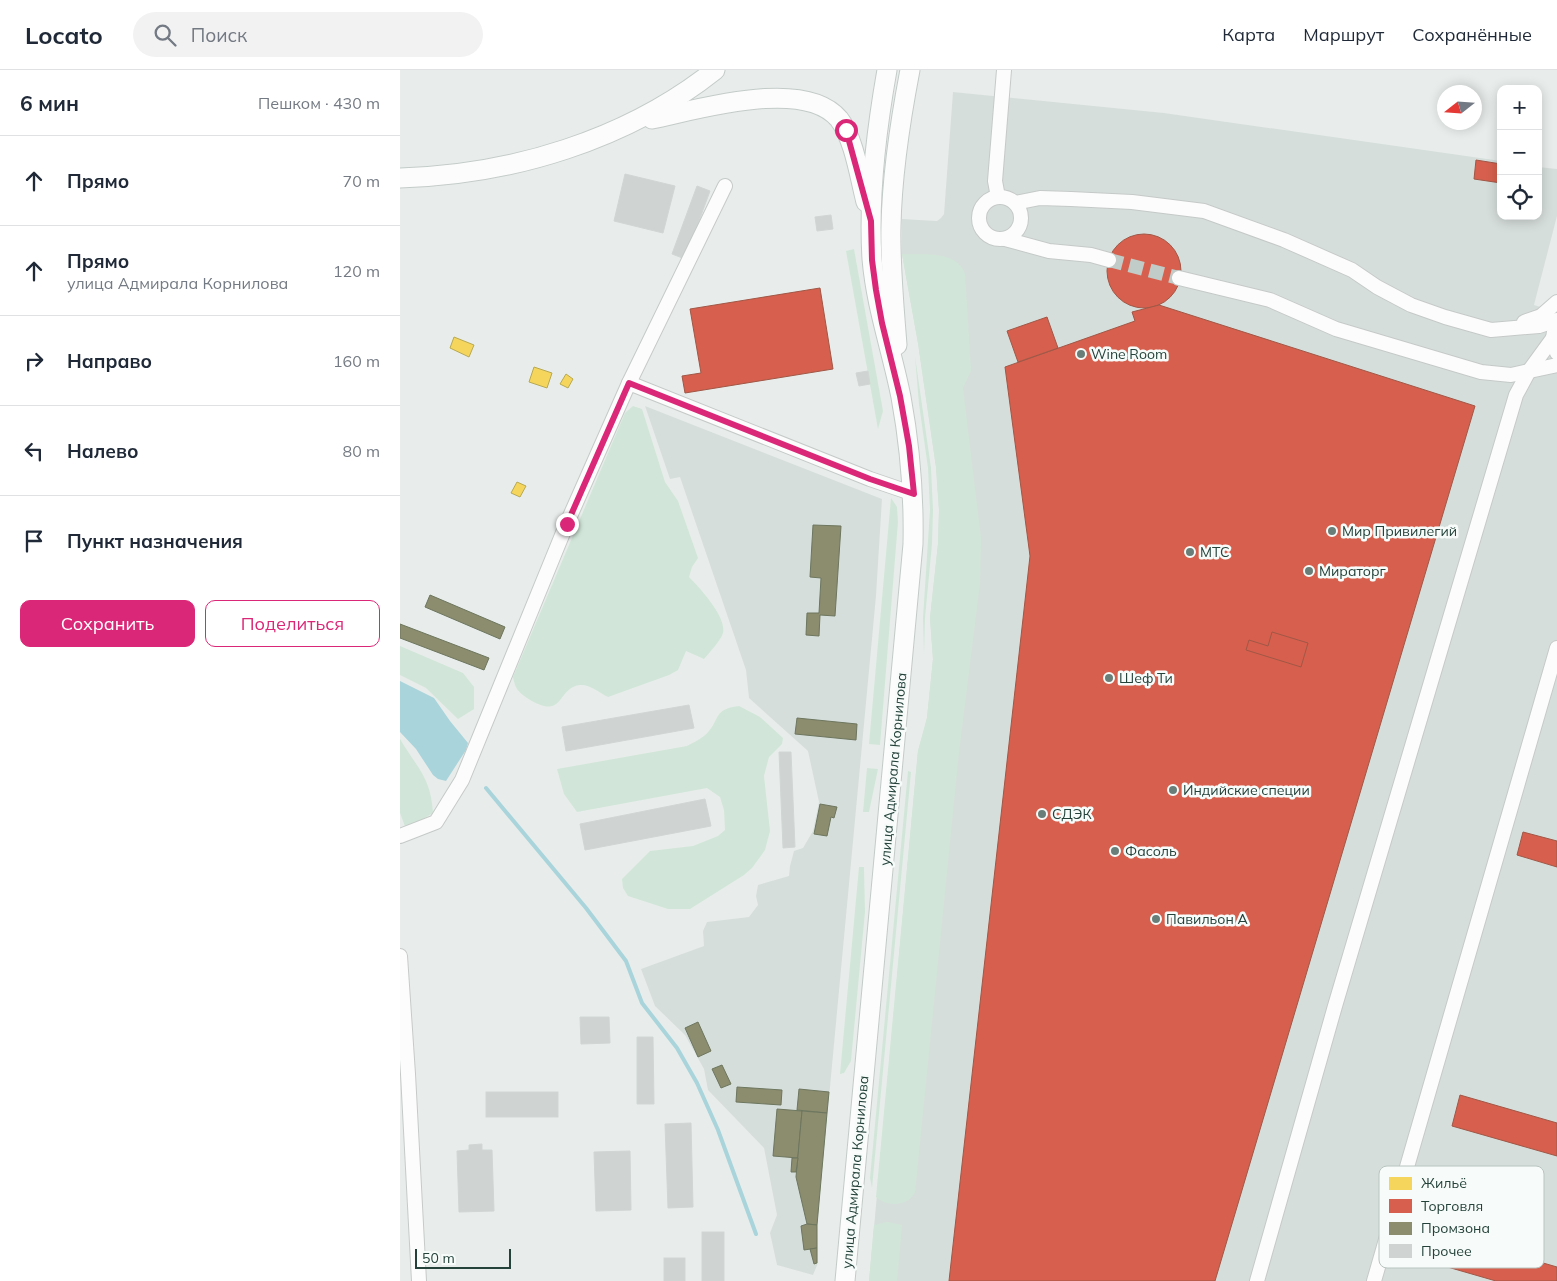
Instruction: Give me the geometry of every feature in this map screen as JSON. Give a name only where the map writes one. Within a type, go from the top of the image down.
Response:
[{"type":"main road","points":[[871,221],[875,152],[887,70]]},
{"type":"main road","points":[[900,396],[890,255],[898,136],[910,70]]},
{"type":"main road","points":[[905,94],[914,70]]},
{"type":"main road","points":[[400,178],[458,175],[540,158],[624,125],[663,106],[694,87],[713,71]]},
{"type":"main road","points":[[624,125],[702,107],[737,102],[778,98],[819,105],[832,112],[846,130],[871,221]]},
{"type":"main road","name":"улица Адмирала Корнилова","points":[[845,1281],[913,544],[914,494],[910,454],[900,396],[882,323],[872,260],[871,221]]},
{"type":"street","points":[[998,197],[995,181],[1004,70]]},
{"type":"street","points":[[400,836],[436,822],[462,780],[567,524],[629,383],[725,186]]},
{"type":"street","points":[[1005,239],[1015,234],[1020,224],[1020,213],[1015,203],[1007,198],[998,197],[987,201],[980,210],[978,222],[984,233],[994,239],[1005,239],[1050,251],[1091,255],[1109,260]]},
{"type":"street","points":[[1015,203],[1040,198],[1071,199],[1132,202],[1204,211],[1284,240],[1352,270],[1377,287],[1411,305],[1445,317],[1492,330],[1539,326],[1556,327]]},
{"type":"street","points":[[1179,278],[1270,300],[1336,329],[1482,372],[1511,374],[1557,365]]},
{"type":"street","points":[[1492,330],[1509,328],[1540,316],[1557,302]]},
{"type":"street","points":[[1256,1281],[1335,1006],[1516,395],[1556,327]]},
{"type":"street","points":[[1556,327],[1557,353]]},
{"type":"street","points":[[629,383],[861,476],[914,494]]},
{"type":"street","points":[[1407,1166],[1557,648]]},
{"type":"street","points":[[400,956],[404,1074],[420,1281]]},
{"type":"street","points":[[1374,1281],[1379,1264]]},
{"type":"shaded area","points":[[953,92],[1164,113],[1497,160],[1497,220],[1542,220],[1542,167],[1557,169],[1557,216],[1534,305],[1557,312],[1557,1281],[869,1281],[918,751],[927,718],[933,659],[930,618],[938,544],[939,510],[936,467],[918,343],[902,254],[902,219],[937,221],[944,214]]},
{"type":"shaded area","points":[[645,406],[882,499],[876,596],[817,1226],[818,1263],[813,1275],[777,1265],[770,1233],[777,1215],[764,1148],[708,1090],[704,1069],[685,1035],[655,1006],[641,969],[704,946],[703,931],[707,922],[749,917],[758,905],[756,896],[758,885],[789,876],[794,851],[803,848],[813,831],[819,802],[808,751],[749,698],[746,670],[680,477],[670,479]]},
{"type":"green space","points":[[854,249],[883,411],[878,429],[846,251]]},
{"type":"green space","points":[[902,254],[929,254],[947,257],[961,266],[965,274],[971,371],[963,388],[981,539],[980,583],[959,752],[915,1192],[908,1201],[891,1204],[876,1197],[918,751],[927,718],[933,659],[930,618],[938,544],[939,510],[936,467],[918,343]]},
{"type":"green space","points":[[915,356],[931,468],[933,510],[924,655],[923,618],[930,510],[928,468],[919,404]]},
{"type":"green space","points":[[633,406],[642,409],[665,482],[678,501],[698,558],[692,567],[689,577],[717,611],[723,626],[723,633],[704,659],[686,651],[678,670],[669,675],[608,697],[591,687],[580,685],[572,687],[559,702],[548,707],[527,698],[519,692],[513,677],[625,413]]},
{"type":"green space","points":[[891,498],[897,507],[898,522],[880,745],[869,744]]},
{"type":"green space","points":[[400,646],[463,673],[474,687],[474,709],[458,719],[426,688],[400,675]]},
{"type":"green space","points":[[739,706],[760,717],[783,738],[782,744],[769,757],[764,776],[770,831],[765,850],[752,868],[744,875],[690,909],[668,909],[628,896],[623,888],[622,879],[650,851],[693,846],[718,836],[725,830],[724,810],[720,797],[707,788],[577,812],[564,794],[557,769],[687,746],[709,731],[720,713]]},
{"type":"green space","points":[[400,739],[426,781],[432,801],[433,813],[406,829],[400,813]]},
{"type":"green space","points":[[867,768],[878,769],[869,812],[863,812]]},
{"type":"green space","points":[[908,771],[911,772],[872,1188],[870,1178]]},
{"type":"green space","points":[[859,867],[864,867],[865,912],[851,1061],[844,1073],[840,1074]]},
{"type":"green space","points":[[887,1222],[902,1225],[897,1281],[869,1281],[874,1225]]},
{"type":"water","points":[[400,681],[434,698],[468,743],[466,750],[446,781],[438,779],[433,775],[416,749],[400,732]]},
{"type":"building: Жильё","points":[[454,337],[474,345],[469,357],[450,348]]},
{"type":"building: Жильё","points":[[534,367],[552,373],[547,388],[529,382]]},
{"type":"building: Жильё","points":[[566,374],[573,379],[568,388],[560,384]]},
{"type":"building: Жильё","points":[[517,482],[526,486],[520,497],[511,493]]},
{"type":"building: Торговля","points":[[1476,160],[1497,163],[1497,182],[1474,179]]},
{"type":"building: Торговля","points":[[1144,234],[1158,237],[1170,245],[1178,257],[1181,271],[1178,285],[1170,297],[1158,305],[1144,308],[1130,305],[1118,297],[1110,285],[1107,271],[1110,257],[1118,245],[1130,237]]},
{"type":"building: Торговля","points":[[820,288],[833,369],[685,393],[682,376],[701,373],[690,309]]},
{"type":"building: Торговля","name":"Павильон А","points":[[1159,305],[1475,406],[1215,1281],[949,1281],[1030,556],[1005,367],[1135,321],[1132,312]]},
{"type":"building: Торговля","points":[[1047,317],[1058,348],[1018,362],[1007,331]]},
{"type":"building: Торговля","points":[[1272,632],[1308,643],[1301,667],[1246,650],[1249,640],[1268,646]]},
{"type":"building: Торговля","points":[[1523,832],[1557,841],[1557,867],[1517,855]]},
{"type":"building: Торговля","points":[[1460,1095],[1557,1123],[1557,1156],[1452,1126]]},
{"type":"building: Торговля","points":[[1544,1263],[1557,1267],[1557,1281],[1496,1281],[1451,1268],[1544,1268]]},
{"type":"building: Промзона","points":[[813,525],[841,526],[835,616],[820,615],[819,636],[806,635],[807,613],[819,613],[821,578],[810,577]]},
{"type":"building: Промзона","points":[[430,595],[505,627],[500,639],[425,607]]},
{"type":"building: Промзона","points":[[400,624],[489,658],[484,670],[400,638]]},
{"type":"building: Промзона","points":[[797,718],[857,724],[856,740],[795,734]]},
{"type":"building: Промзона","points":[[820,804],[837,807],[834,818],[831,817],[827,836],[814,834]]},
{"type":"building: Промзона","points":[[698,1022],[711,1051],[698,1057],[685,1028]]},
{"type":"building: Промзона","points":[[722,1065],[731,1084],[721,1088],[712,1069]]},
{"type":"building: Промзона","points":[[737,1087],[782,1090],[781,1105],[736,1102]]},
{"type":"building: Промзона","points":[[799,1089],[829,1092],[827,1113],[797,1110]]},
{"type":"building: Промзона","points":[[777,1109],[802,1111],[798,1158],[773,1156]]},
{"type":"building: Промзона","points":[[802,1111],[827,1113],[817,1225],[807,1224],[796,1177]]},
{"type":"building: Промзона","points":[[792,1158],[798,1158],[796,1172],[791,1172]]},
{"type":"building: Промзона","points":[[807,1224],[817,1225],[817,1248],[804,1250],[801,1226]]},
{"type":"building: Промзона","points":[[817,1248],[817,1263],[814,1264],[810,1249]]},
{"type":"building: Прочее","points":[[625,174],[675,186],[663,233],[614,221]]},
{"type":"building: Прочее","points":[[697,186],[710,191],[685,259],[672,254]]},
{"type":"building: Прочее","points":[[831,215],[833,229],[817,231],[815,217]]},
{"type":"building: Прочее","points":[[868,371],[870,384],[859,386],[856,373]]},
{"type":"building: Прочее","points":[[689,705],[694,728],[566,751],[562,727]]},
{"type":"building: Прочее","points":[[779,752],[791,752],[795,847],[783,848]]},
{"type":"building: Прочее","points":[[705,799],[711,826],[585,850],[580,824]]},
{"type":"building: Прочее","points":[[580,1017],[609,1017],[610,1043],[581,1044]]},
{"type":"building: Прочее","points":[[637,1037],[653,1037],[654,1104],[637,1104]]},
{"type":"building: Прочее","points":[[486,1092],[558,1092],[558,1117],[486,1117]]},
{"type":"building: Прочее","points":[[691,1123],[693,1207],[668,1208],[665,1124]]},
{"type":"building: Прочее","points":[[482,1144],[482,1150],[492,1150],[494,1211],[459,1212],[457,1151],[469,1150],[469,1145]]},
{"type":"building: Прочее","points":[[630,1151],[631,1210],[596,1211],[594,1152]]},
{"type":"building: Прочее","points":[[702,1232],[724,1232],[724,1281],[702,1281]]},
{"type":"building: Прочее","points":[[664,1258],[685,1258],[685,1281],[664,1281]]},
{"type":"waterway","points":[[486,788],[586,908],[626,961],[642,1003],[677,1048],[697,1083],[718,1130],[756,1234]]},
{"type":"tunnel","points":[[1109,260],[1179,278]]},
{"type":"place","name":"Wine Room","points":[[1081,354]]},
{"type":"place","name":"Мир Привилегий","points":[[1332,531]]},
{"type":"place","name":"МТС","points":[[1190,552]]},
{"type":"place","name":"Мираторг","points":[[1309,571]]},
{"type":"place","name":"Шеф Ти","points":[[1109,678]]},
{"type":"place","name":"Индийские специи","points":[[1173,790]]},
{"type":"place","name":"СДЭК","points":[[1042,814]]},
{"type":"place","name":"Фасоль","points":[[1115,851]]},
{"type":"place","name":"Павильон А","points":[[1156,919]]},
{"type":"route","points":[[567,524],[629,383],[870,479],[914,494],[909,446],[900,396],[876,290],[872,260],[871,221],[846,130]]}]
